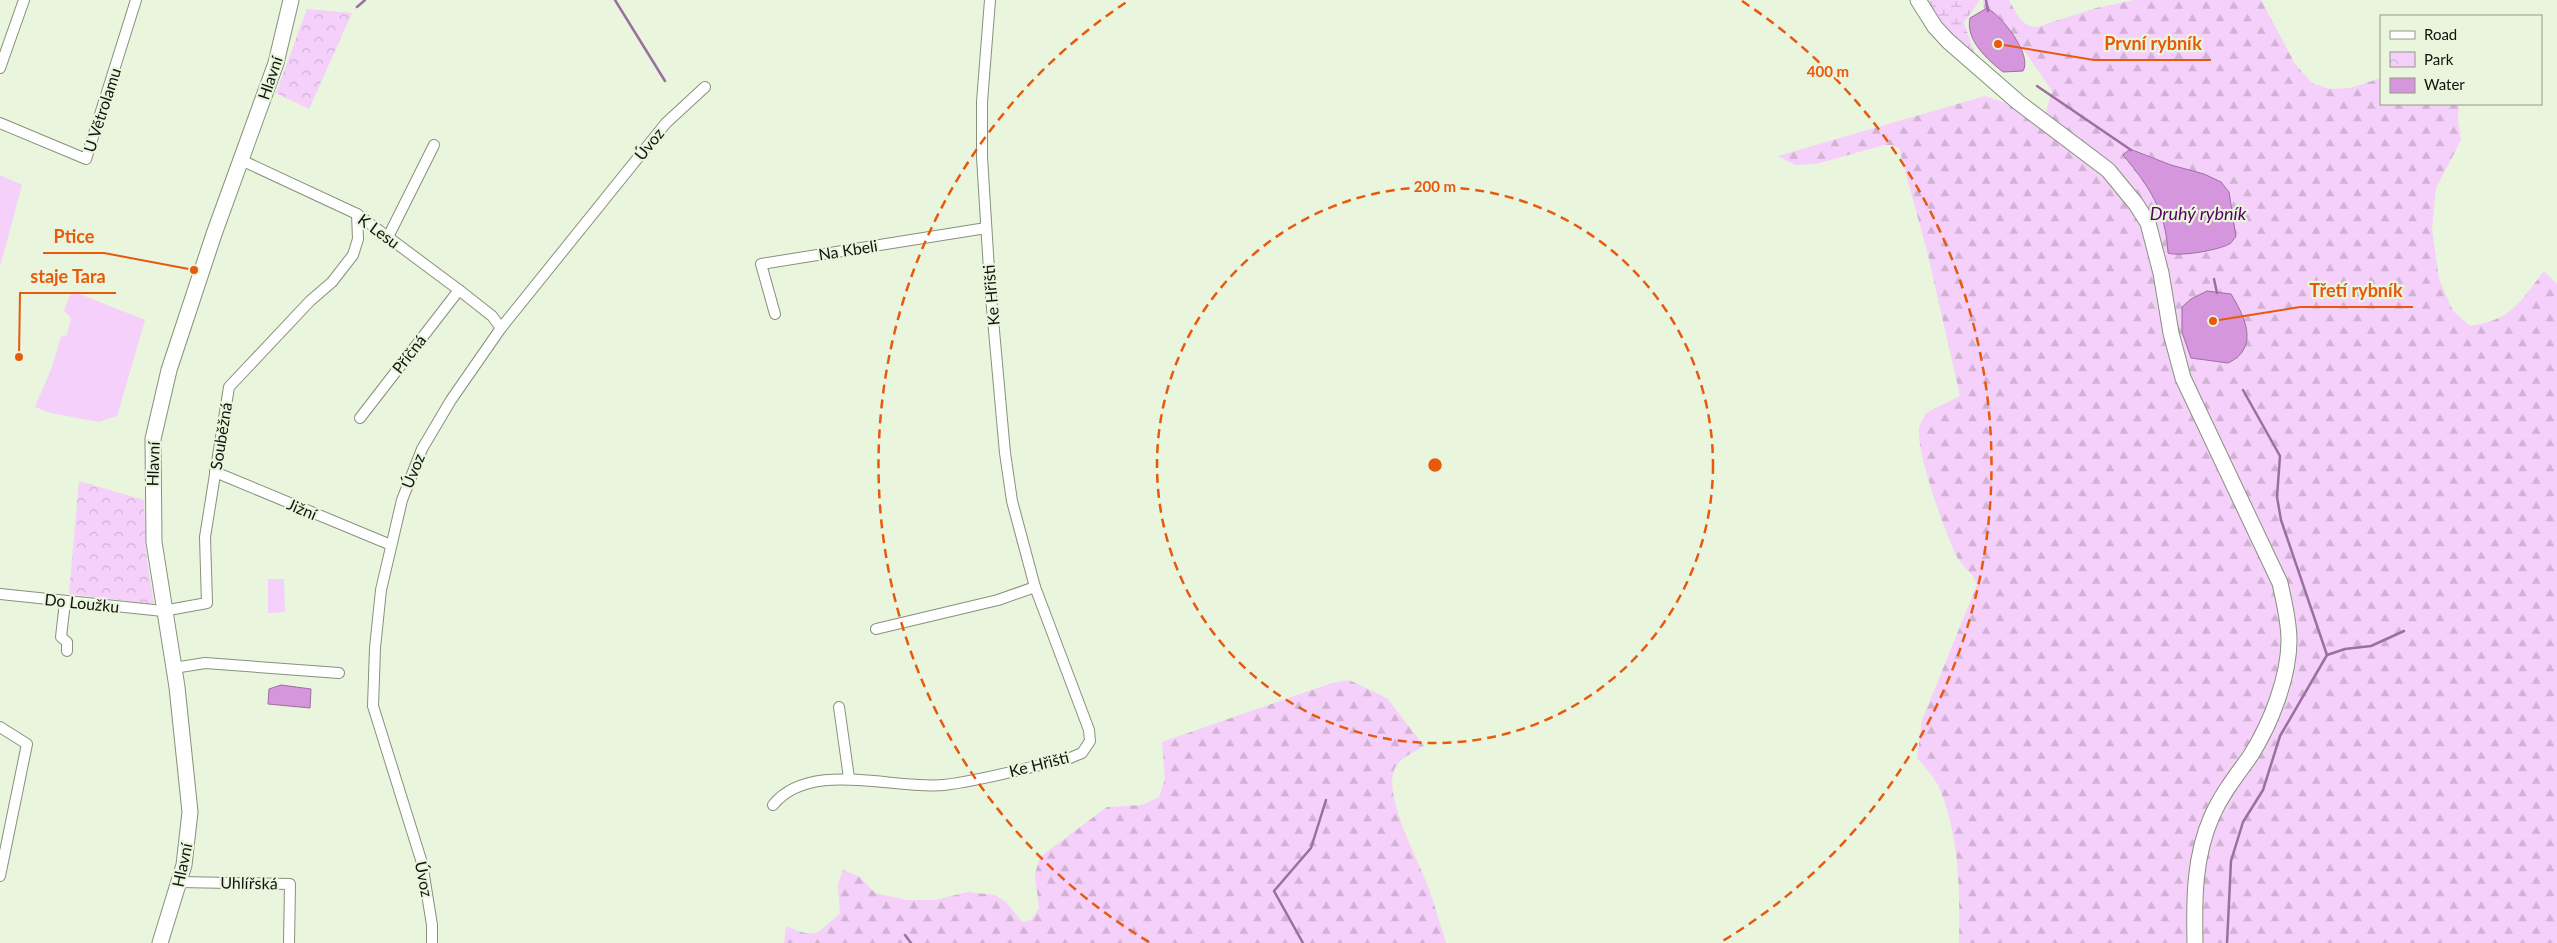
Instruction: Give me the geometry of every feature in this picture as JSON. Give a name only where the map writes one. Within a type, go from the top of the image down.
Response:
[{"type":"street","points":[[0,68],[24,0]]},
{"type":"street","name":"U Větrolamu","points":[[0,123],[86,159],[136,0]]},
{"type":"street","name":"Hlavní","points":[[160,943],[180,882],[187,849],[190,812],[184,740],[174,668],[163,611],[152,519],[153,439],[169,370],[214,234],[276,63],[292,0]]},
{"type":"street","name":"Ke Hřišti","points":[[774,804],[790,790],[803,785],[849,778],[897,785],[943,785],[1070,758],[1082,753],[1090,741],[1089,730],[1035,587],[1012,502],[1005,453],[986,228],[982,157],[982,102],[990,0]]},
{"type":"street","points":[[1918,0],[1935,27],[1948,41],[2018,102],[2108,170],[2136,204],[2148,223],[2161,273],[2171,333],[2183,378],[2280,584],[2286,608],[2289,640],[2278,698],[2251,755],[2225,789],[2211,818],[2197,870],[2194,895],[2195,943]]},
{"type":"street","name":"Úvoz","points":[[432,943],[432,925],[422,863],[373,706],[377,626],[381,590],[402,500],[422,449],[450,400],[501,328],[666,123],[705,87]]},
{"type":"street","points":[[388,238],[434,145]]},
{"type":"street","name":"K Lesu","points":[[241,160],[357,214],[492,316],[501,328]]},
{"type":"street","name":"Souběžná","points":[[163,611],[207,603],[204,537],[229,387],[310,301],[332,282],[353,256],[358,239],[357,214]]},
{"type":"street","name":"Na Kbeli","points":[[775,314],[761,264],[986,228]]},
{"type":"street","name":"Příčná","points":[[360,418],[459,290]]},
{"type":"street","name":"Jižní","points":[[215,472],[391,545]]},
{"type":"street","points":[[876,629],[998,600],[1035,587]]},
{"type":"street","name":"Do Loužku","points":[[0,594],[163,611]]},
{"type":"street","points":[[65,602],[61,637],[67,642],[67,651]]},
{"type":"street","points":[[174,668],[205,662],[338,673]]},
{"type":"street","points":[[839,707],[849,778]]},
{"type":"street","points":[[0,727],[28,744],[0,876]]},
{"type":"street","name":"Uhlířská","points":[[180,882],[290,884],[289,943]]},
{"type":"green space","points":[[1929,0],[1980,0],[1964,23],[1975,54],[1954,38],[1939,23],[1930,7]]},
{"type":"green space","points":[[1983,0],[2009,0],[2023,22],[2037,27],[2096,8],[2134,0],[2261,0],[2295,64],[2312,83],[2329,89],[2350,88],[2380,78],[2380,105],[2459,105],[2458,121],[2461,140],[2436,188],[2432,229],[2439,279],[2453,311],[2470,326],[2484,323],[2505,315],[2521,301],[2544,271],[2557,284],[2557,943],[2200,943],[2202,871],[2216,819],[2272,728],[2291,607],[2189,376],[2153,221],[2045,115],[2052,91],[2016,39],[1987,8],[1984,9]],"holes":[[[2133,149],[2171,165],[2204,174],[2168,253],[2163,224],[2154,200],[2141,177],[2123,155]],[[2207,291],[2213,293],[2248,336],[2245,350],[2228,363]]]},
{"type":"green space","points":[[307,9],[352,13],[309,109],[276,93]]},
{"type":"green space","points":[[1985,96],[2015,106],[2104,174],[2120,191],[2142,225],[2155,274],[2165,334],[2274,585],[2283,640],[2273,696],[2246,752],[2220,786],[2189,943],[1959,943],[1959,883],[1951,823],[1938,785],[1917,758],[1922,720],[1977,585],[1957,557],[1946,531],[1927,476],[1920,443],[1919,429],[1926,413],[1960,396],[1928,255],[1899,148],[1892,145],[1884,145],[1816,164],[1795,165],[1778,156]]},
{"type":"green space","points":[[0,175],[22,185],[0,267]]},
{"type":"green space","points":[[77,293],[145,320],[117,416],[99,422],[51,413],[35,407],[52,367],[61,337],[67,335],[71,318],[64,311],[70,295]]},
{"type":"green space","points":[[79,481],[144,500],[146,553],[154,604],[69,594]]},
{"type":"green space","points":[[268,579],[284,579],[285,612],[268,613]]},
{"type":"green space","points":[[1349,680],[1387,698],[1424,746],[1399,762],[1394,770],[1392,782],[1397,811],[1430,891],[1446,943],[784,943],[786,926],[804,933],[816,933],[840,913],[838,884],[843,870],[860,877],[875,893],[907,900],[935,900],[968,892],[995,895],[1006,902],[1022,922],[1031,920],[1039,908],[1035,874],[1040,857],[1107,807],[1142,805],[1159,797],[1165,779],[1162,742],[1332,683]]},
{"type":"water","points":[[1987,8],[2007,27],[2020,46],[2024,55],[2025,64],[2023,71],[2003,72],[1991,62],[1974,42],[1969,26],[1970,18]]},
{"type":"water","name":"Druhý rybník","points":[[2130,149],[2171,165],[2204,174],[2221,182],[2229,192],[2236,237],[2231,243],[2200,252],[2168,253],[2167,238],[2160,212],[2141,177],[2123,155]]},
{"type":"water","points":[[2207,291],[2231,294],[2245,322],[2247,341],[2244,349],[2238,357],[2228,363],[2191,358],[2182,332],[2182,307],[2191,299]]},
{"type":"water","points":[[281,685],[311,689],[310,708],[268,704],[269,689]]},
{"type":"waterway","points":[[357,7],[365,0]]},
{"type":"waterway","points":[[615,0],[665,81]]},
{"type":"waterway","points":[[1986,0],[1988,11]]},
{"type":"waterway","points":[[2037,86],[2131,150]]},
{"type":"waterway","points":[[2214,279],[2217,293]]},
{"type":"waterway","points":[[2227,943],[2231,861],[2243,822],[2263,790],[2280,736],[2327,655],[2281,520],[2277,497],[2280,456],[2243,390]]},
{"type":"waterway","points":[[2327,655],[2345,649],[2371,646],[2404,631]]},
{"type":"waterway","points":[[1303,943],[1274,891],[1311,848],[1326,800]]},
{"type":"waterway","points":[[905,935],[911,943]]},
{"type":"place","name":"První rybník","points":[[1998,44]]},
{"type":"place","name":"Ptice","points":[[194,270]]},
{"type":"place","name":"Třetí rybník","points":[[2213,321]]},
{"type":"place","name":"staje Tara","points":[[19,357]]}]
